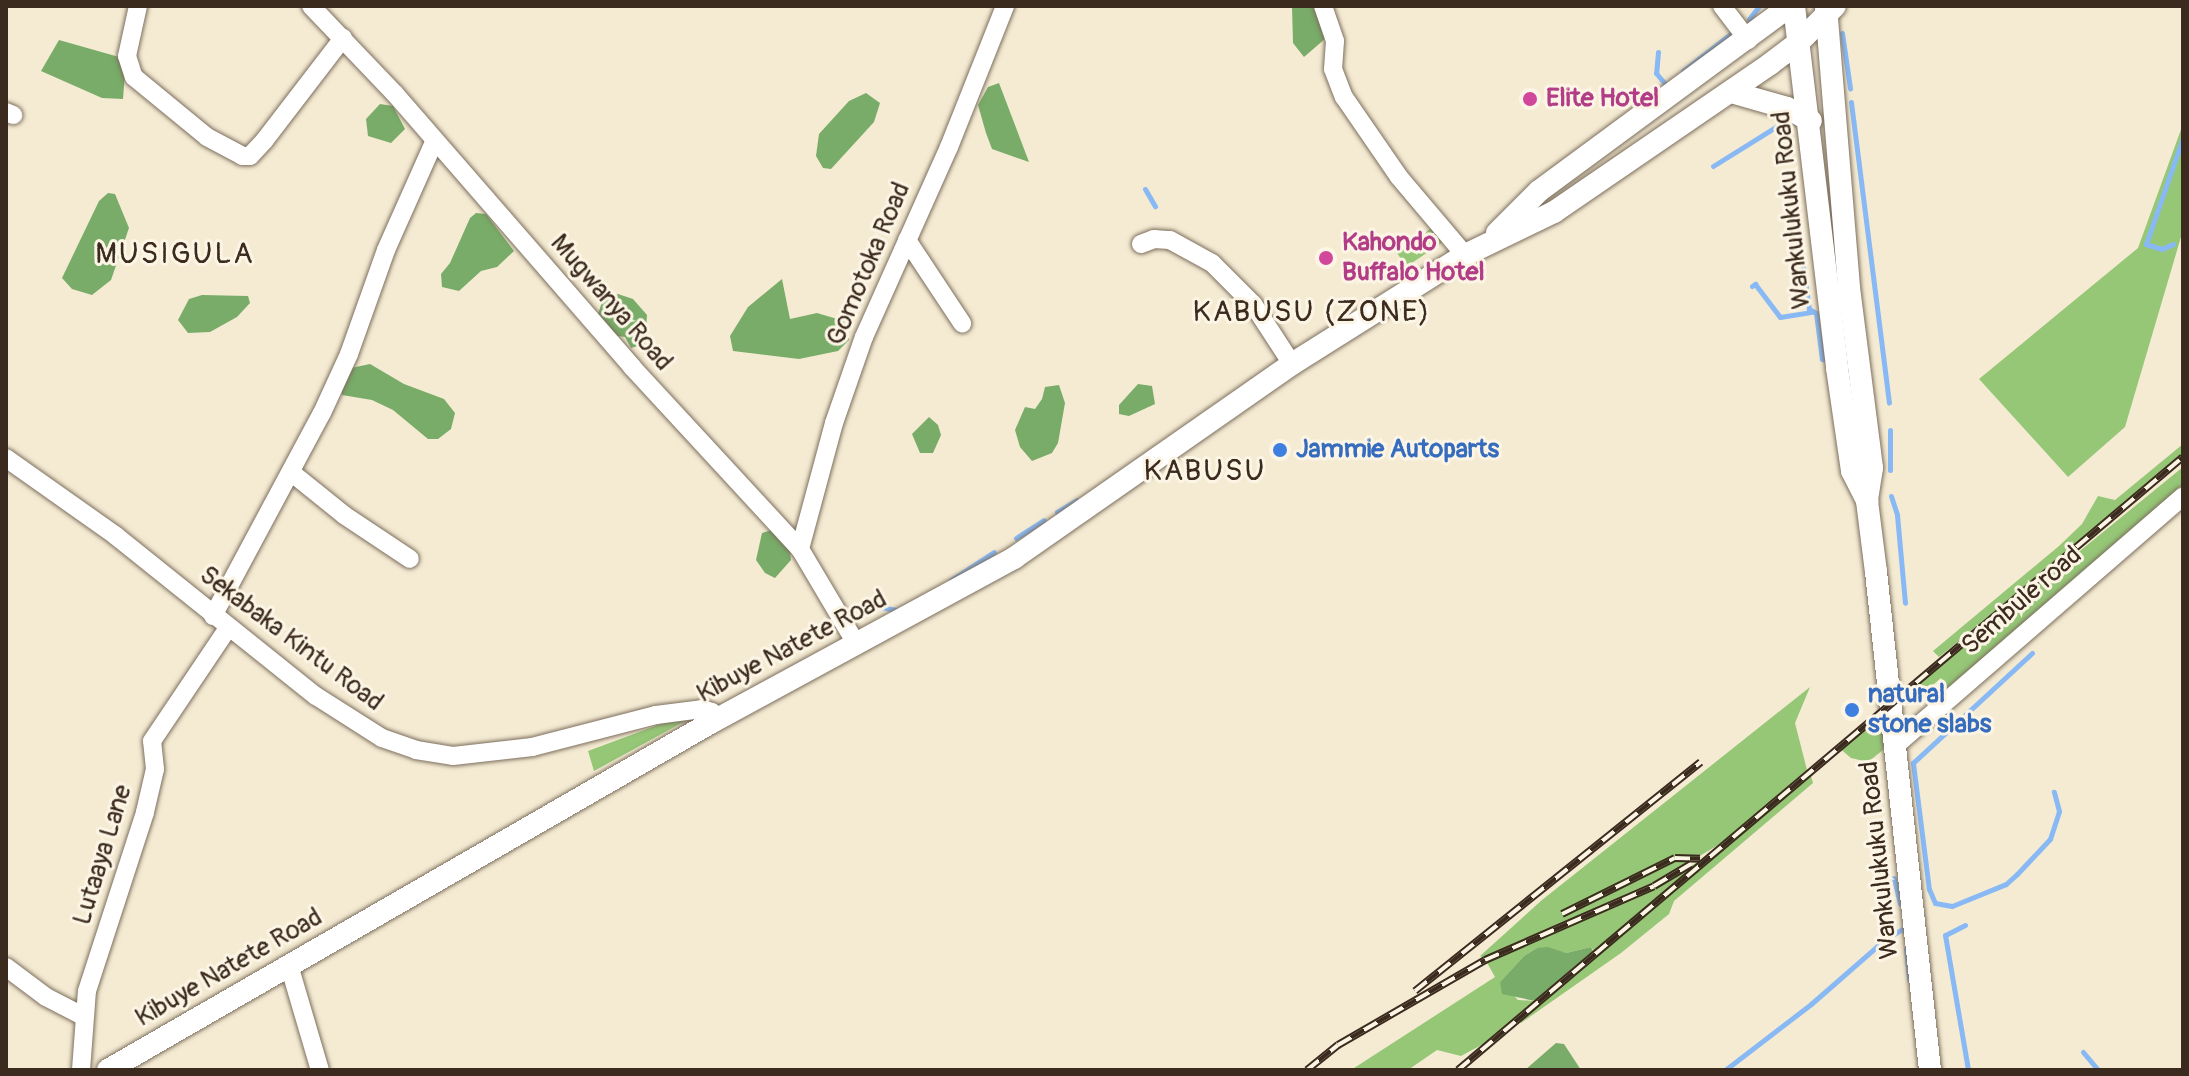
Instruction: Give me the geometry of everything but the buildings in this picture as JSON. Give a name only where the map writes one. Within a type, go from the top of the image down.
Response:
[{"type":"main road","points":[[1751,37],[1767,6]]},
{"type":"main road","name":"Kibuye Natete Road","points":[[1475,250],[1539,191],[1792,6]]},
{"type":"main road","name":"Wankulukuku Road","points":[[1792,6],[1811,121],[1852,471],[1867,501]]},
{"type":"main road","name":"Kibuye Natete Road","points":[[108,1070],[712,722],[1014,558],[1292,364],[1475,250],[1554,212],[1731,92],[1800,41],[1829,9]]},
{"type":"main road","name":"Wankulukuku Road","points":[[1829,9],[1849,288],[1872,468],[1867,501],[1930,1070]]},
{"type":"main road","points":[[1731,92],[1787,108],[1811,121]]},
{"type":"street","points":[[138,6],[127,56],[134,77],[207,137],[242,156],[250,156],[264,141],[343,38]]},
{"type":"street","name":"Gomotoka Road","points":[[800,549],[843,394],[949,147],[1005,6]]},
{"type":"street","points":[[1323,6],[1333,28],[1333,69],[1344,97],[1385,158],[1475,250]]},
{"type":"street","points":[[1722,6],[1751,37]]},
{"type":"street","name":"Mugwanya Road","points":[[321,9],[343,38],[632,367],[800,549],[857,645]]},
{"type":"street","points":[[213,616],[292,473],[349,354],[386,250],[435,140]]},
{"type":"street","points":[[1141,244],[1154,239],[1170,240],[1212,263],[1253,304],[1292,364]]},
{"type":"street","points":[[907,240],[962,323]]},
{"type":"street","name":"Sekabaka Kintu Road","points":[[6,458],[116,536],[228,628],[379,737],[416,750],[453,756],[532,747],[656,715],[702,709],[712,712],[712,722]]},
{"type":"street","points":[[292,473],[344,515],[410,559]]},
{"type":"street","name":"Sembule road","points":[[1896,745],[2183,496]]},
{"type":"street","name":"Lutaaya Lane","points":[[81,1070],[87,991],[145,812],[155,769],[152,741],[228,628]]},
{"type":"street","points":[[289,965],[320,1070]]},
{"type":"street","points":[[6,967],[46,997],[83,1016]]},
{"type":"green space","points":[[1292,6],[1320,6],[1326,38],[1304,57],[1293,43]]},
{"type":"green space","points":[[59,40],[126,59],[123,99],[102,98],[41,71]]},
{"type":"green space","points":[[999,83],[1029,162],[992,149],[978,105],[988,87]]},
{"type":"green space","points":[[866,93],[880,103],[874,122],[831,169],[823,168],[816,156],[819,134],[849,101]]},
{"type":"green space","points":[[380,104],[393,106],[405,129],[391,143],[368,136],[366,119]]},
{"type":"green space","points":[[2183,124],[2183,230],[2125,427],[2068,477],[1979,379],[2138,248]]},
{"type":"green space","points":[[108,193],[115,194],[129,228],[111,280],[92,295],[72,289],[62,278],[99,201]]},
{"type":"green space","points":[[476,213],[486,214],[514,251],[497,267],[481,271],[459,291],[442,287],[441,274],[450,263],[470,218]]},
{"type":"green space","points":[[1436,225],[1446,240],[1406,267],[1396,252]]},
{"type":"green space","points":[[782,279],[790,319],[817,313],[844,321],[849,340],[838,351],[799,359],[733,351],[730,336],[748,307]]},
{"type":"green space","points":[[618,294],[633,299],[647,315],[645,344],[631,348],[625,337],[602,334],[595,323],[602,302]]},
{"type":"green space","points":[[202,295],[248,296],[250,303],[237,317],[210,332],[188,333],[178,320],[189,299]]},
{"type":"green space","points":[[370,364],[404,384],[444,399],[455,413],[451,429],[438,439],[428,439],[393,410],[372,400],[342,395],[341,383],[351,368]]},
{"type":"green space","points":[[1138,384],[1152,386],[1155,404],[1129,416],[1119,414],[1119,405]]},
{"type":"green space","points":[[1059,385],[1065,403],[1058,443],[1052,453],[1032,461],[1020,447],[1015,430],[1025,407],[1035,409],[1045,387]]},
{"type":"green space","points":[[929,417],[938,425],[941,435],[933,453],[920,453],[912,434]]},
{"type":"green space","points":[[2183,444],[2183,454],[2023,589],[1939,657],[1933,651],[2059,546],[2082,524],[2098,496],[2115,500]]},
{"type":"green space","points":[[2183,467],[2183,488],[1949,693],[1941,678],[1912,703],[1908,691]]},
{"type":"green space","points":[[775,529],[789,542],[791,560],[775,578],[765,573],[756,560],[762,533]]},
{"type":"green space","points":[[1810,687],[1795,723],[1807,770],[1727,840],[1653,883],[1485,959],[1480,956],[1542,900]]},
{"type":"green space","points":[[1898,696],[1883,750],[1868,762],[1851,758],[1838,747]]},
{"type":"green space","points":[[674,719],[687,720],[594,771],[588,751]]},
{"type":"green space","points":[[1810,773],[1813,783],[1674,901],[1669,914],[1621,953],[1521,1023],[1519,1020]]},
{"type":"green space","points":[[1720,849],[1595,952],[1591,947],[1566,953],[1537,948],[1524,956],[1500,982],[1518,1000],[1535,1001],[1487,1042],[1461,1056],[1437,1050],[1408,1070],[1351,1070],[1495,977],[1486,961],[1655,887]]},
{"type":"green space","points":[[1548,947],[1566,953],[1591,947],[1593,951],[1535,1001],[1502,994],[1500,982],[1524,956],[1537,948]]},
{"type":"green space","points":[[1556,1043],[1564,1044],[1581,1070],[1525,1070]]},
{"type":"waterway","points":[[1749,19],[1759,6]]},
{"type":"waterway","points":[[1683,71],[1733,32]]},
{"type":"waterway","points":[[1842,33],[1850,88]]},
{"type":"waterway","points":[[1658,52],[1656,73],[1666,85]]},
{"type":"waterway","points":[[1851,102],[1889,403]]},
{"type":"waterway","points":[[1713,166],[1777,126],[1796,122]]},
{"type":"waterway","points":[[2173,244],[2162,249],[2146,244],[2183,137]]},
{"type":"waterway","points":[[1145,189],[1155,206]]},
{"type":"waterway","points":[[1798,233],[1809,309],[1816,313],[1822,359],[1828,360]]},
{"type":"waterway","points":[[1752,286],[1755,284],[1780,317],[1811,312]]},
{"type":"waterway","points":[[1890,430],[1890,470]]},
{"type":"waterway","points":[[1891,496],[1897,515],[1905,603]]},
{"type":"waterway","points":[[1057,512],[1077,500]]},
{"type":"waterway","points":[[1016,538],[1044,520]]},
{"type":"waterway","points":[[951,580],[994,552]]},
{"type":"waterway","points":[[865,604],[897,610]]},
{"type":"waterway","points":[[2032,653],[1913,763],[1929,889],[1935,903],[1952,906],[2006,884],[2017,874],[2050,839],[2059,811],[2054,792]]},
{"type":"waterway","points":[[1894,878],[1900,903]]},
{"type":"waterway","points":[[1965,925],[1945,935],[1968,1070]]},
{"type":"waterway","points":[[1725,1070],[1811,1004],[1883,941],[1904,928],[1904,931]]},
{"type":"waterway","points":[[1906,949],[1909,980]]},
{"type":"waterway","points":[[2083,1052],[2098,1070]]},
{"type":"railway","points":[[1458,1070],[2183,457]]},
{"type":"railway","points":[[1415,991],[1701,762]]},
{"type":"railway","points":[[1562,914],[1675,858],[1700,859]]},
{"type":"railway","points":[[1307,1070],[1338,1045],[1485,960],[1654,886],[1691,864]]},
{"type":"place","name":"Elite Hotel","points":[[1530,99]]},
{"type":"place","name":"Kahondo Buffalo Hotel","points":[[1326,258]]},
{"type":"place","name":"Jammie Autoparts","points":[[1280,450]]},
{"type":"place","name":"natural stone slabs","points":[[1852,710]]},
{"type":"district","name":"MUSIGULA","points":[[175,254]]},
{"type":"district","name":"KABUSU (ZONE)","points":[[1312,312]]},
{"type":"district","name":"KABUSU","points":[[1205,471]]}]
